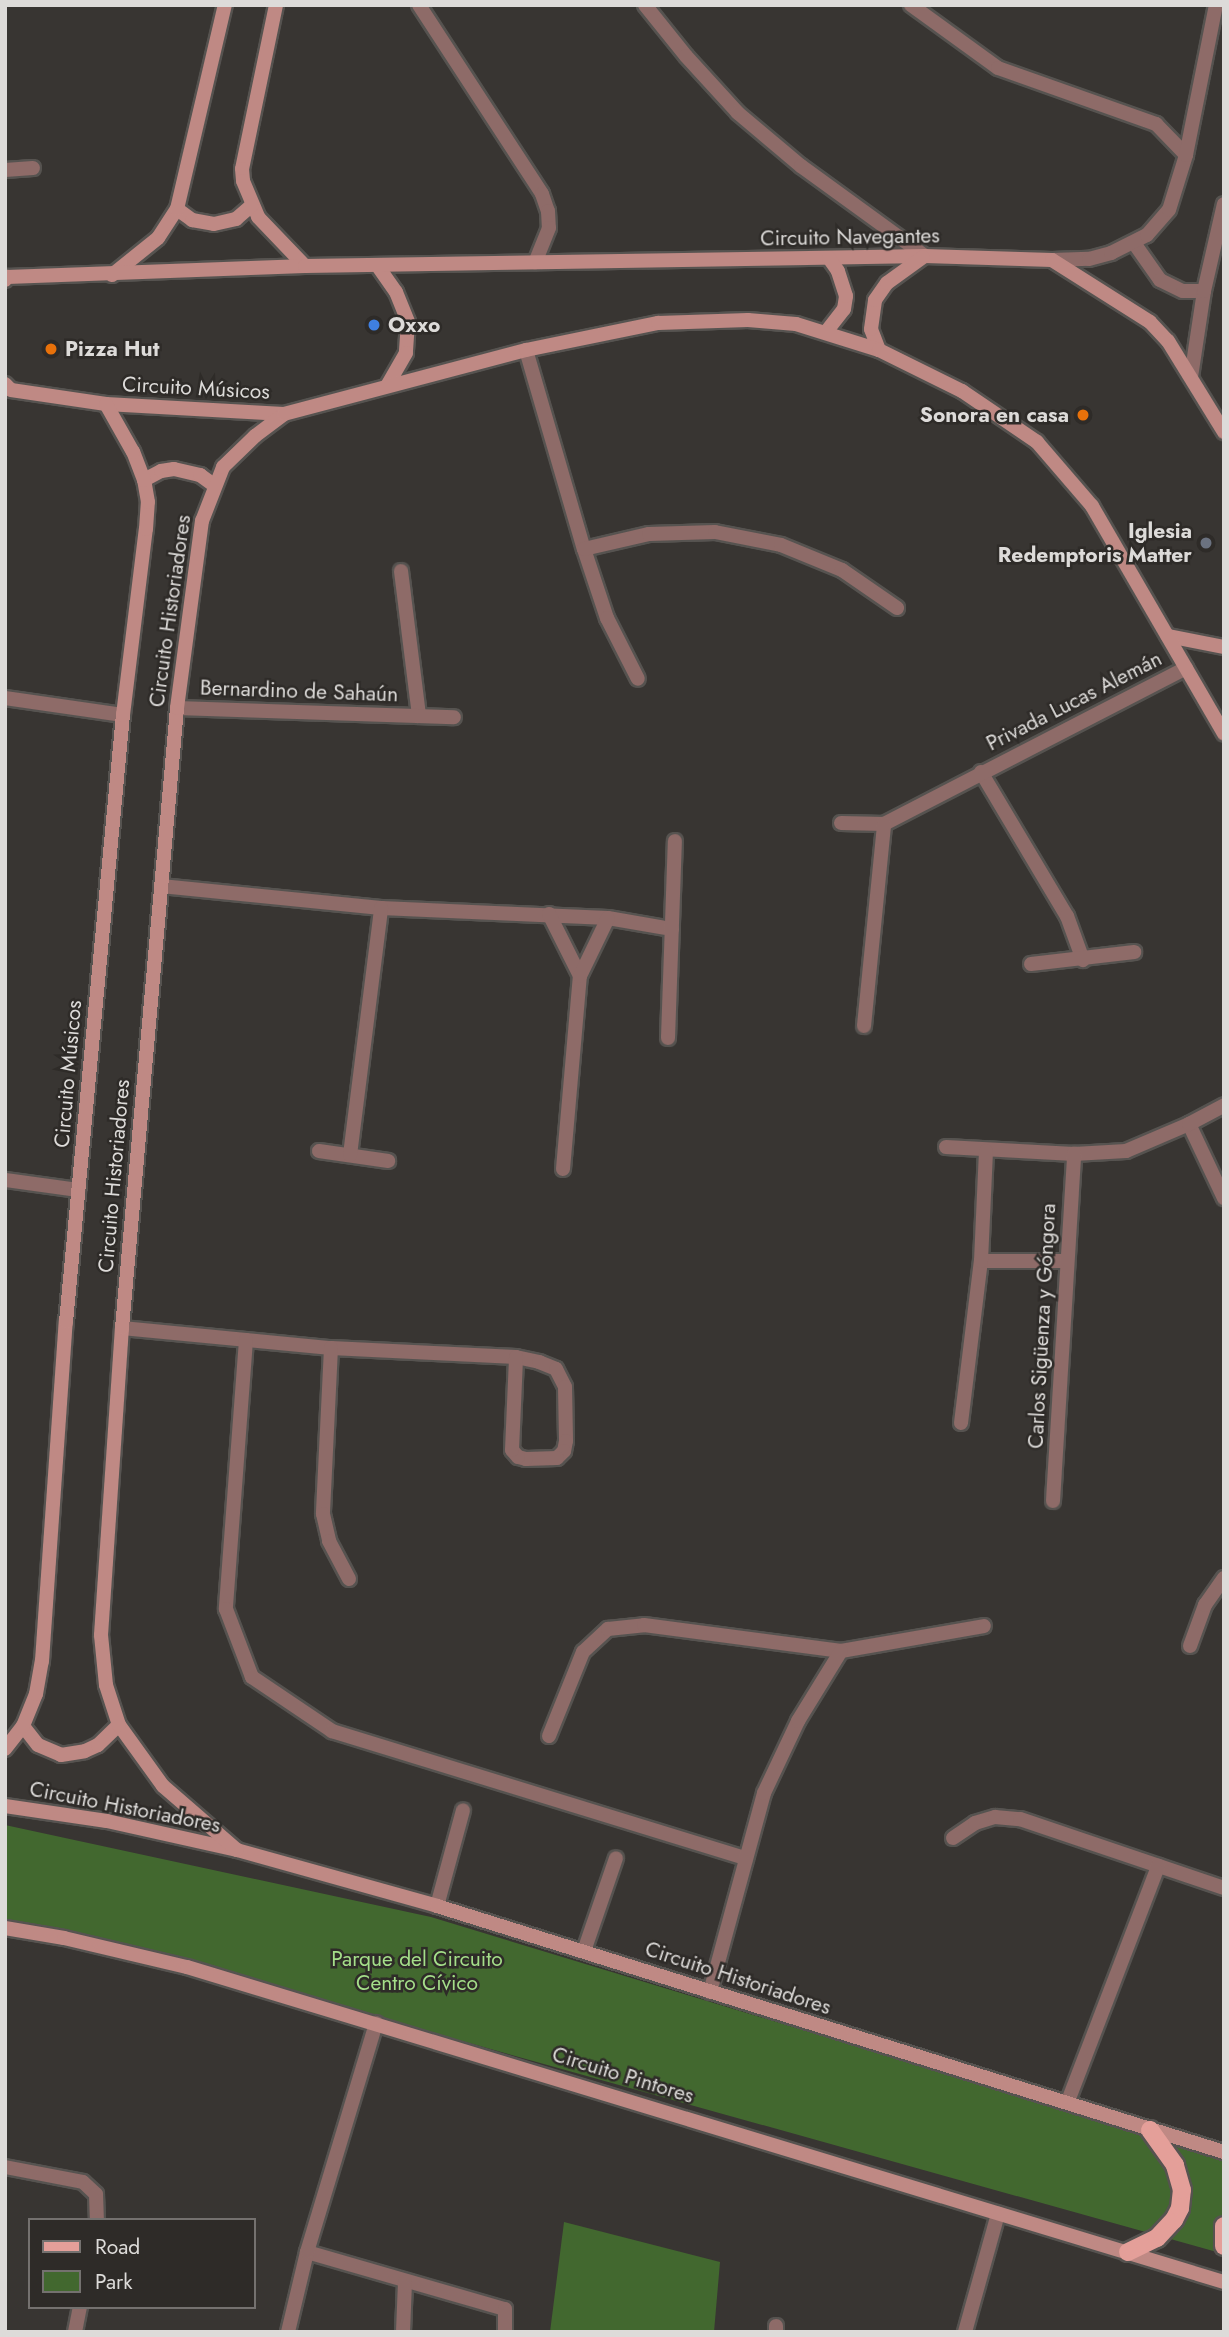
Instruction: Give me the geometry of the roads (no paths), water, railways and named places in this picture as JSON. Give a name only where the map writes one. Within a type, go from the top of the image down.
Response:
[{"type":"main road","points":[[1128,2252],[1157,2238],[1174,2220],[1180,2207],[1182,2190],[1175,2165],[1150,2130]]},
{"type":"main road","points":[[1224,2227],[1224,2246]]},
{"type":"street","points":[[112,275],[159,238],[177,209],[225,5]]},
{"type":"street","points":[[276,5],[242,169],[251,205],[277,239],[305,266]]},
{"type":"street","points":[[419,5],[542,194],[548,211],[549,228],[535,262]]},
{"type":"street","points":[[645,5],[686,56],[738,113],[801,166],[925,256],[887,283],[875,300],[870,329],[879,350]]},
{"type":"street","points":[[911,5],[998,68],[1156,124],[1186,155]]},
{"type":"street","name":"Circuito Navegantes","points":[[6,278],[305,266],[925,256],[1089,259],[1134,243],[1159,224],[1169,210],[1186,155],[1216,5]]},
{"type":"street","points":[[5,170],[33,168]]},
{"type":"street","points":[[177,209],[192,220],[214,224],[236,219],[251,205]]},
{"type":"street","points":[[1191,377],[1204,291],[1223,209]]},
{"type":"street","points":[[1134,243],[1160,280],[1183,291],[1204,291]]},
{"type":"street","points":[[826,332],[844,309],[846,296],[838,271],[829,258]]},
{"type":"street","points":[[1052,260],[1150,322],[1168,341],[1224,432]]},
{"type":"street","points":[[377,265],[396,292],[408,323],[406,353],[387,386]]},
{"type":"street","name":"Circuito Historiadores","points":[[237,1850],[163,1786],[118,1725],[106,1685],[102,1635],[122,1328],[177,708],[202,520],[214,485],[223,467],[235,453],[284,414],[526,350],[658,323],[748,320],[796,324],[826,332],[879,350],[962,391],[1037,442],[1092,506],[1224,734]]},
{"type":"street","points":[[526,350],[583,549],[607,618],[638,679]]},
{"type":"street","name":"Circuito Músicos","points":[[7,387],[106,404],[284,414]]},
{"type":"street","name":"Circuito Músicos","points":[[5,1749],[23,1726],[36,1694],[42,1661],[78,1190],[123,715],[146,529],[148,502],[144,480],[133,452],[106,404]]},
{"type":"street","points":[[144,480],[161,471],[174,469],[200,475],[214,485]]},
{"type":"street","points":[[583,549],[662,533],[715,532],[781,544],[842,570],[897,608]]},
{"type":"street","name":"Bernardino de Sahaún","points":[[401,571],[419,716]]},
{"type":"street","points":[[1168,636],[1224,647]]},
{"type":"street","name":"Privada Lucas Alemán","points":[[841,823],[884,824],[1186,668]]},
{"type":"street","points":[[5,698],[123,715]]},
{"type":"street","name":"Bernardino de Sahaún","points":[[177,708],[454,717]]},
{"type":"street","name":"Privada Lucas Alemán","points":[[981,772],[1067,916],[1083,960]]},
{"type":"street","points":[[864,1026],[884,824]]},
{"type":"street","points":[[667,1038],[675,841]]},
{"type":"street","points":[[161,886],[381,908],[608,918],[671,929]]},
{"type":"street","points":[[349,1155],[381,908]]},
{"type":"street","points":[[549,914],[580,976]]},
{"type":"street","points":[[564,1169],[580,976],[608,918]]},
{"type":"street","points":[[1031,964],[1134,952]]},
{"type":"street","points":[[946,1147],[1074,1154],[1126,1151],[1189,1124],[1224,1105]]},
{"type":"street","points":[[1189,1124],[1224,1198]]},
{"type":"street","points":[[319,1151],[388,1161]]},
{"type":"street","points":[[961,1423],[981,1261],[986,1151]]},
{"type":"street","name":"Carlos Sigüenza y Góngora","points":[[1053,1501],[1074,1154]]},
{"type":"street","points":[[5,1180],[78,1190]]},
{"type":"street","points":[[981,1261],[1067,1261]]},
{"type":"street","points":[[122,1328],[331,1348],[516,1357],[539,1362],[556,1369],[565,1387],[566,1441],[564,1451],[557,1458],[526,1460],[517,1457],[512,1450],[516,1357]]},
{"type":"street","points":[[246,1340],[226,1609],[252,1677],[332,1731],[746,1858]]},
{"type":"street","points":[[331,1348],[323,1514],[329,1541],[349,1579]]},
{"type":"street","points":[[1190,1646],[1205,1605],[1224,1578]]},
{"type":"street","points":[[549,1736],[583,1652],[608,1629],[644,1625],[841,1651],[984,1626]]},
{"type":"street","points":[[710,1992],[764,1793],[798,1721],[841,1651]]},
{"type":"street","points":[[23,1726],[38,1745],[61,1755],[85,1751],[98,1745],[118,1725]]},
{"type":"street","name":"Circuito Historiadores","points":[[5,1806],[107,1821],[237,1850],[437,1906],[1068,2101],[1224,2152]]},
{"type":"street","points":[[437,1906],[463,1810]]},
{"type":"street","points":[[953,1838],[975,1823],[995,1817],[1020,1819],[1224,1888]]},
{"type":"street","points":[[584,1951],[616,1858]]},
{"type":"street","points":[[1068,2101],[1158,1866]]},
{"type":"street","name":"Circuito Pintores","points":[[5,1928],[64,1938],[187,1967],[1224,2281]]},
{"type":"street","points":[[288,2332],[307,2252],[376,2023]]},
{"type":"street","points":[[5,2167],[83,2182],[96,2194],[97,2218]]},
{"type":"street","points":[[965,2332],[998,2214]]},
{"type":"street","points":[[307,2252],[505,2309],[505,2332]]},
{"type":"street","points":[[403,2332],[405,2282]]},
{"type":"street","points":[[75,2332],[80,2309]]},
{"type":"place","name":"Oxxo","points":[[374,325]]},
{"type":"place","name":"Pizza Hut","points":[[51,349]]},
{"type":"place","name":"Sonora en casa","points":[[1083,415]]},
{"type":"place","name":"Iglesia Redemptoris Matter","points":[[1206,543]]},
{"type":"park label","name":"Parque del Circuito Centro Cívico","points":[[417,1971]]}]
